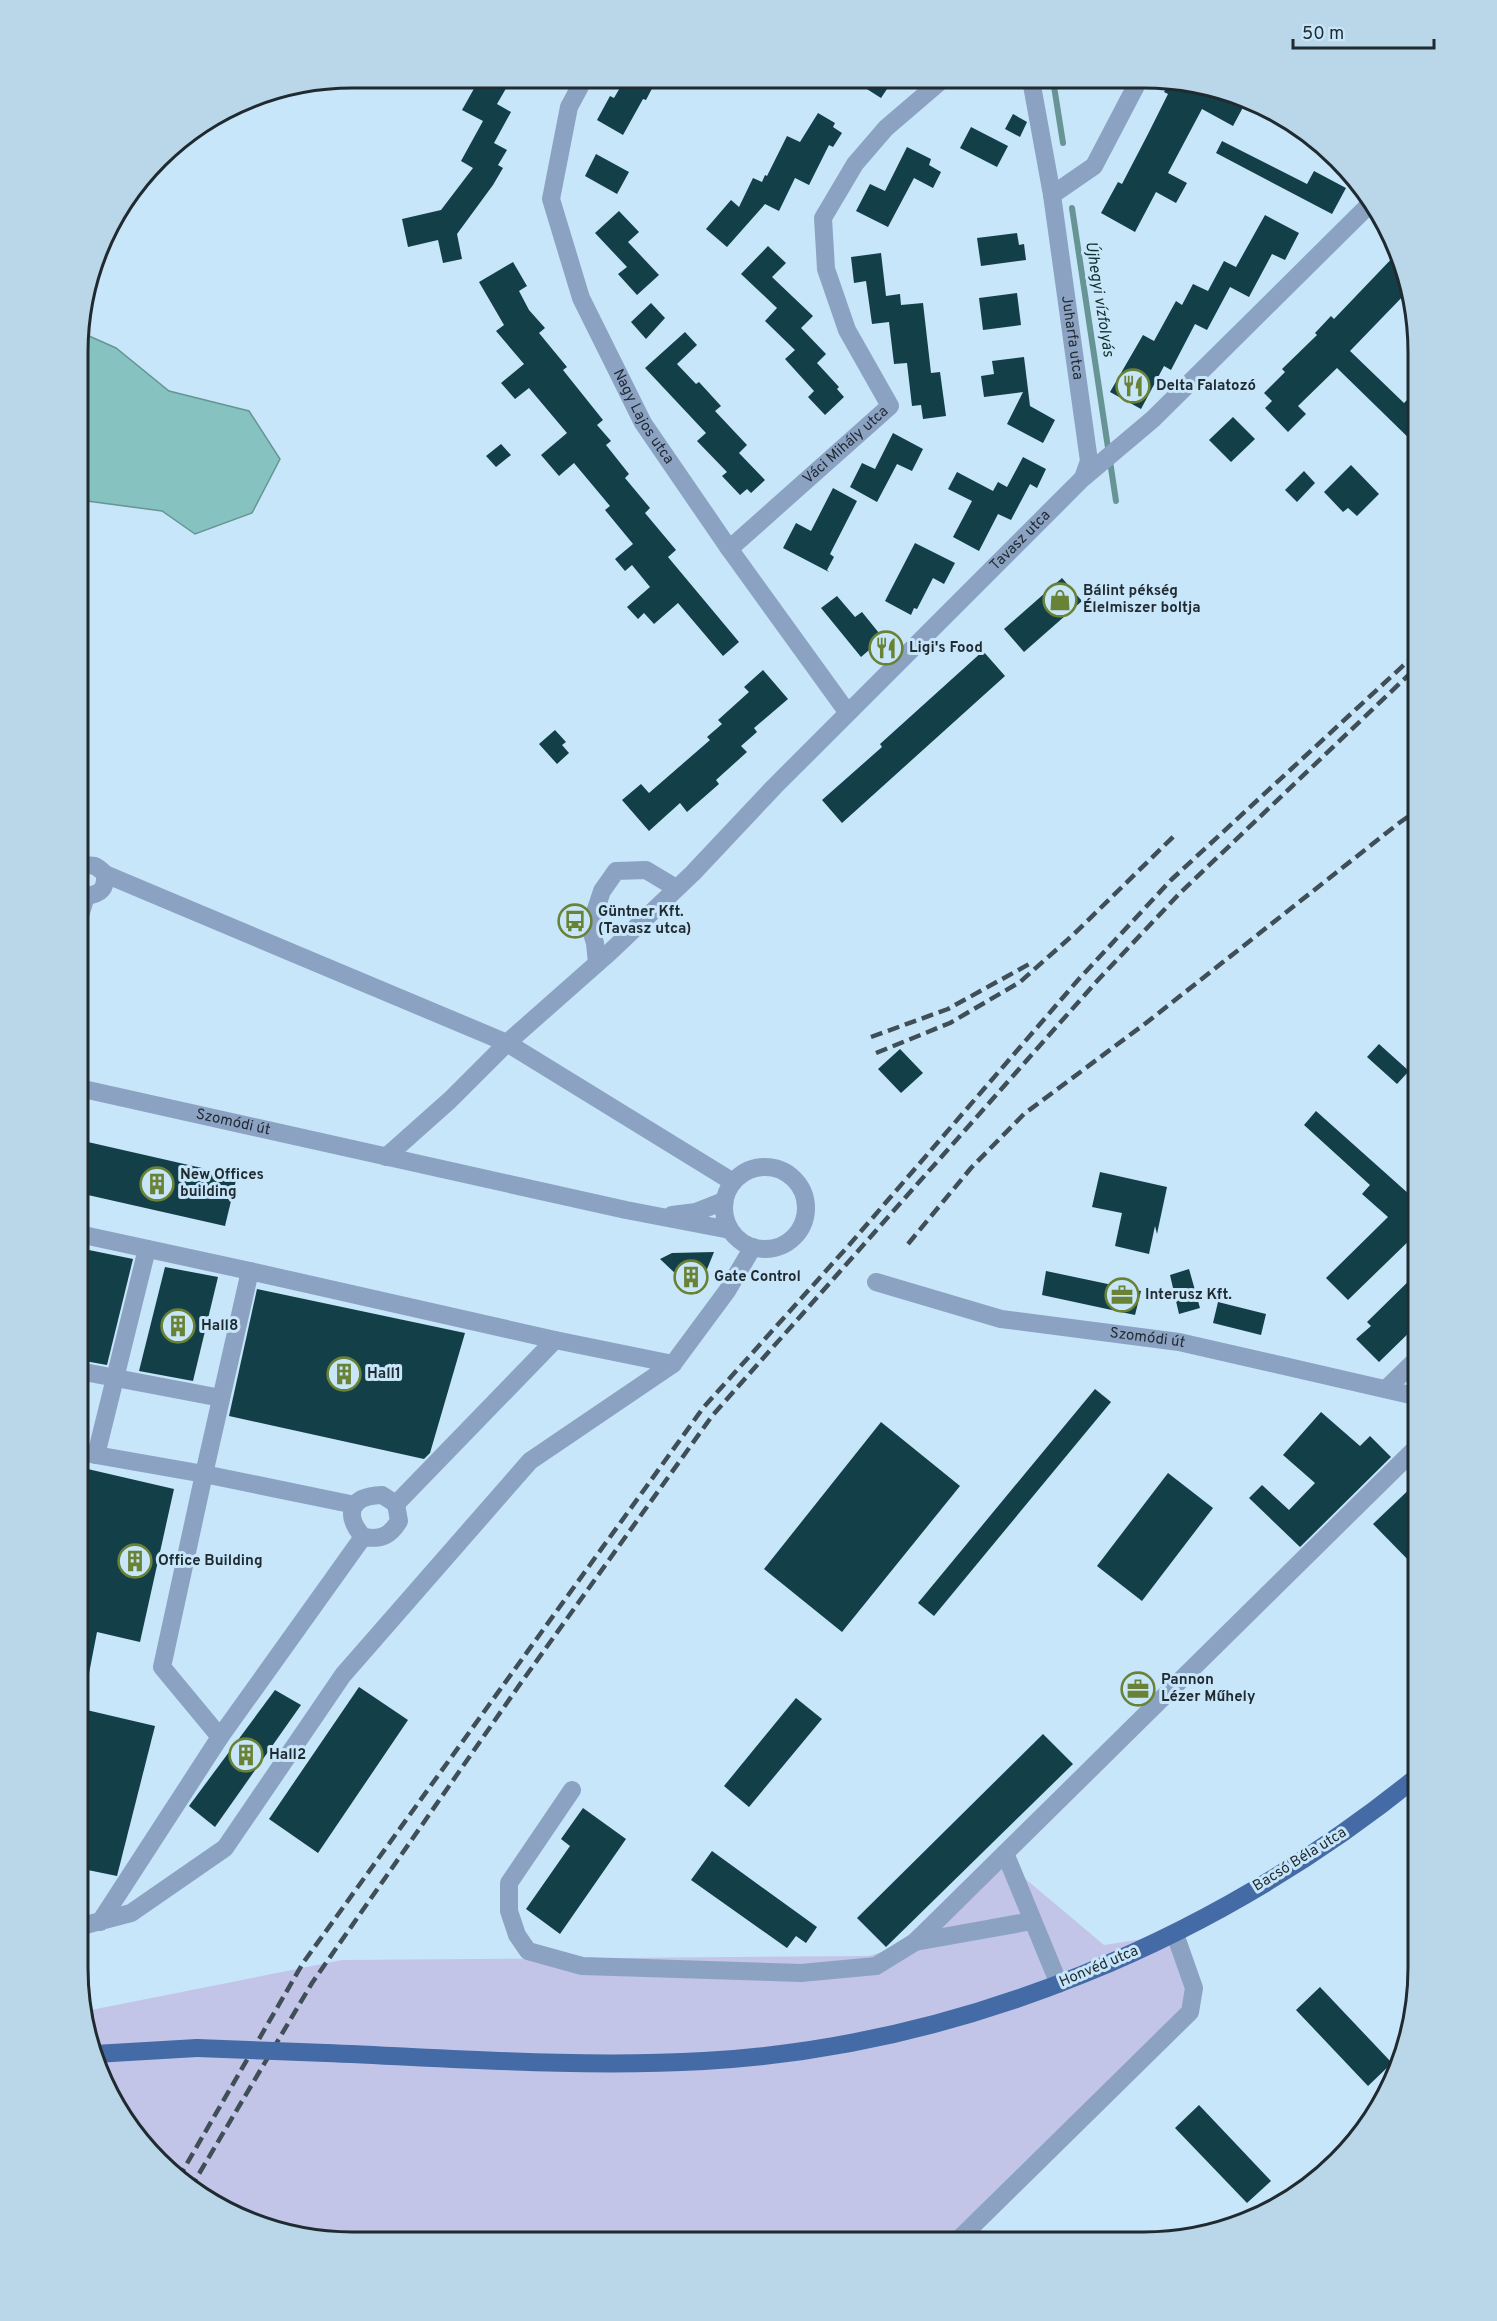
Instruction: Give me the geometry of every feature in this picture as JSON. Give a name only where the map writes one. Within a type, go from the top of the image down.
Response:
[{"type":"main road","name":"Bacsó Béla utca","points":[[1175,1934],[1268,1882],[1334,1840],[1408,1784]]},
{"type":"main road","name":"Honvéd utca","points":[[103,2054],[197,2048],[588,2064],[718,2060],[804,2050],[876,2037],[934,2023],[1059,1984],[1175,1934]]},
{"type":"street","name":"Nagy Lajos utca","points":[[579,88],[569,107],[551,199],[581,298],[643,423],[728,547],[845,709],[852,710]]},
{"type":"street","name":"Váci Mihály utca","points":[[728,547],[736,543],[890,406],[847,330],[826,269],[823,218],[855,164],[886,128],[933,88]]},
{"type":"street","name":"Juharfa utca","points":[[1032,88],[1052,195],[1089,461],[1083,478]]},
{"type":"street","points":[[1052,195],[1094,166],[1135,88]]},
{"type":"street","name":"Tavasz utca","points":[[386,1156],[450,1100],[601,952],[676,888],[1083,478],[1128,441],[1366,208]]},
{"type":"street","points":[[88,865],[96,865],[105,874],[507,1043],[733,1182]]},
{"type":"street","points":[[601,952],[590,927],[602,891],[616,871],[646,870],[676,888]]},
{"type":"street","points":[[88,894],[96,895],[102,891],[106,884],[105,874]]},
{"type":"street","name":"Szomódi út","points":[[88,1090],[730,1230]]},
{"type":"street","points":[[767,1166],[784,1171],[798,1182],[804,1194],[806,1213],[799,1231],[790,1241],[779,1247],[766,1249],[753,1247],[740,1240],[730,1230],[725,1216],[724,1201],[733,1182],[749,1169],[767,1166]]},
{"type":"street","points":[[662,1217],[696,1212],[724,1201]]},
{"type":"street","points":[[88,1236],[673,1364]]},
{"type":"street","points":[[88,1925],[131,1913],[225,1848],[343,1675],[530,1461],[673,1364],[727,1291],[753,1247]]},
{"type":"street","points":[[88,1450],[116,1378],[147,1249]]},
{"type":"street","points":[[220,1737],[162,1667],[250,1271]]},
{"type":"street","name":"Szomódi út","points":[[876,1282],[1001,1319],[1179,1342],[1408,1394]]},
{"type":"street","points":[[396,1504],[555,1340]]},
{"type":"street","points":[[1386,1389],[1408,1368]]},
{"type":"street","points":[[88,1373],[221,1398]]},
{"type":"street","points":[[88,1453],[355,1505]]},
{"type":"street","points":[[572,1790],[509,1883],[509,1911],[518,1935],[528,1951],[582,1966],[801,1973],[876,1966],[915,1942],[1408,1456]]},
{"type":"street","points":[[382,1495],[396,1504],[399,1521],[392,1534],[377,1540],[363,1538],[353,1526],[352,1515],[355,1505],[366,1496],[382,1495]]},
{"type":"street","points":[[100,1922],[220,1737],[363,1538]]},
{"type":"street","points":[[1005,1853],[1059,1984]]},
{"type":"street","points":[[915,1942],[1032,1922]]},
{"type":"street","points":[[966,2232],[1190,2012],[1194,1989],[1175,1934]]},
{"type":"shaded area","points":[[89,336],[116,348],[169,391],[249,411],[280,459],[252,513],[195,534],[162,511],[88,501]]},
{"type":"shaded area","points":[[997,1855],[1104,1945],[1175,1934],[1190,2012],[965,2232],[335,2232],[284,2224],[251,2212],[220,2197],[178,2167],[154,2143],[124,2100],[109,2070],[97,2037],[92,2010],[342,1960],[869,1956],[894,1948]]},
{"type":"building","points":[[474,88],[506,88],[497,104],[511,112],[494,143],[507,150],[498,165],[503,168],[493,185],[457,234],[462,259],[443,263],[438,240],[408,247],[402,219],[441,210],[473,168],[461,161],[483,121],[462,110]]},
{"type":"building","points":[[620,88],[652,88],[646,100],[643,99],[623,135],[597,120],[610,96],[614,98]]},
{"type":"building","points":[[865,88],[888,88],[881,98]]},
{"type":"building","points":[[1166,89],[1213,97],[1243,108],[1233,126],[1202,109],[1168,173],[1187,183],[1176,203],[1156,192],[1135,232],[1101,213],[1118,182],[1122,184],[1168,94],[1164,92]]},
{"type":"building","points":[[818,113],[835,123],[833,127],[842,133],[833,147],[829,145],[809,185],[795,178],[779,211],[765,204],[727,247],[706,229],[731,200],[739,207],[753,178],[762,182],[765,175],[767,176],[787,136],[800,142]]},
{"type":"building","points":[[1013,114],[1027,122],[1020,137],[1005,129]]},
{"type":"building","points":[[971,127],[1008,146],[997,167],[960,148]]},
{"type":"building","points":[[1222,141],[1307,184],[1314,171],[1346,188],[1332,214],[1216,153]]},
{"type":"building","points":[[907,147],[931,159],[929,165],[941,172],[933,188],[914,178],[888,227],[856,211],[870,184],[885,191]]},
{"type":"building","points":[[596,154],[629,172],[617,194],[585,176]]},
{"type":"building","points":[[619,211],[639,232],[628,242],[659,275],[637,295],[618,274],[627,267],[595,233]]},
{"type":"building","points":[[1265,215],[1299,233],[1285,260],[1272,254],[1249,297],[1230,287],[1207,330],[1195,324],[1171,370],[1164,366],[1141,409],[1110,392],[1143,335],[1154,341],[1176,301],[1182,305],[1193,284],[1208,291],[1224,261],[1236,267]]},
{"type":"building","points":[[1017,233],[1019,245],[1024,244],[1026,260],[981,266],[977,238]]},
{"type":"building","points":[[768,246],[786,263],[772,277],[813,316],[801,328],[826,354],[817,363],[839,387],[837,389],[844,397],[825,415],[808,397],[814,391],[785,359],[795,350],[765,321],[777,308],[741,274]]},
{"type":"building","points":[[881,253],[886,296],[900,294],[901,305],[923,303],[931,373],[940,372],[946,416],[923,419],[921,405],[912,406],[907,363],[894,364],[889,322],[872,324],[866,281],[854,283],[851,257]]},
{"type":"building","points":[[1391,259],[1402,297],[1350,351],[1404,403],[1408,401],[1408,437],[1337,368],[1298,406],[1306,414],[1288,432],[1265,408],[1272,401],[1264,393],[1285,372],[1282,369],[1317,335],[1315,333],[1331,316],[1334,319]]},
{"type":"building","points":[[513,262],[527,286],[519,291],[529,310],[545,328],[539,333],[567,367],[563,370],[603,420],[597,425],[611,441],[606,445],[629,474],[625,478],[650,508],[645,513],[676,550],[668,557],[739,642],[723,656],[678,603],[654,624],[644,613],[638,619],[627,607],[650,587],[632,565],[625,571],[615,559],[633,544],[605,510],[610,506],[574,463],[559,476],[541,455],[567,433],[529,388],[515,399],[501,383],[524,364],[496,331],[504,325],[479,282]]},
{"type":"building","points":[[1017,293],[1021,325],[983,330],[979,298]]},
{"type":"building","points":[[651,303],[665,318],[646,339],[631,322]]},
{"type":"building","points":[[685,332],[697,345],[677,364],[696,384],[699,382],[721,406],[715,411],[747,445],[739,453],[765,480],[751,493],[747,489],[740,495],[722,476],[727,472],[697,441],[706,433],[645,368]]},
{"type":"building","points":[[1024,357],[1030,406],[1055,420],[1043,443],[1007,424],[1023,392],[984,397],[981,376],[994,374],[992,361]]},
{"type":"building","points":[[1233,417],[1255,439],[1231,462],[1209,440]]},
{"type":"building","points":[[893,433],[923,449],[912,471],[897,464],[877,502],[850,487],[862,463],[875,469]]},
{"type":"building","points":[[501,444],[511,455],[496,467],[486,456]]},
{"type":"building","points":[[1023,457],[1046,469],[1037,488],[1030,484],[1011,520],[998,514],[979,551],[953,537],[972,501],[948,489],[957,472],[993,491],[998,482],[1007,487]]},
{"type":"building","points":[[1351,465],[1379,494],[1357,516],[1348,508],[1343,512],[1324,492]]},
{"type":"building","points":[[1304,471],[1315,483],[1297,502],[1285,490]]},
{"type":"building","points":[[833,488],[857,501],[830,554],[834,557],[827,570],[829,572],[783,548],[796,523],[811,531]]},
{"type":"building","points":[[915,543],[955,563],[944,584],[933,578],[917,609],[914,608],[911,615],[885,601]]},
{"type":"building","points":[[1062,578],[1082,601],[1024,652],[1004,629]]},
{"type":"building","points":[[837,596],[855,617],[862,612],[883,638],[861,657],[821,608]]},
{"type":"building","points":[[983,651],[1005,676],[842,823],[822,800],[882,747],[880,744]]},
{"type":"building","points":[[763,670],[788,699],[754,728],[757,732],[741,746],[747,752],[716,780],[719,784],[687,812],[680,803],[649,831],[622,800],[641,784],[649,793],[710,740],[707,737],[722,724],[718,720],[749,692],[744,687]]},
{"type":"building","points":[[555,730],[566,742],[562,745],[569,753],[557,764],[539,744]]},
{"type":"building","points":[[1379,1044],[1408,1072],[1397,1084],[1367,1057]]},
{"type":"building","points":[[900,1049],[923,1073],[901,1093],[878,1069]]},
{"type":"building","points":[[1316,1111],[1408,1193],[1408,1242],[1348,1300],[1326,1278],[1388,1217],[1362,1194],[1370,1185],[1304,1125]]},
{"type":"building","name":"New Offices building","points":[[88,1142],[237,1176],[225,1226],[88,1195]]},
{"type":"building","points":[[1100,1172],[1167,1187],[1157,1234],[1155,1226],[1149,1254],[1115,1246],[1122,1213],[1092,1207]]},
{"type":"building","points":[[88,1250],[133,1259],[107,1365],[88,1362]]},
{"type":"building","name":"Gate Control","points":[[714,1252],[697,1294],[660,1259],[672,1253]]},
{"type":"building","name":"Hall8","points":[[165,1267],[218,1277],[193,1381],[139,1371]]},
{"type":"building","points":[[1189,1269],[1200,1308],[1179,1314],[1170,1275]]},
{"type":"building","points":[[1046,1271],[1141,1291],[1135,1315],[1042,1295]]},
{"type":"building","points":[[1408,1282],[1408,1334],[1379,1362],[1356,1339],[1371,1326],[1367,1322]]},
{"type":"building","name":"Hall1","points":[[257,1289],[465,1333],[430,1453],[424,1459],[229,1416]]},
{"type":"building","points":[[1218,1302],[1266,1314],[1261,1335],[1213,1323]]},
{"type":"building","points":[[1095,1389],[1111,1402],[934,1616],[918,1603]]},
{"type":"building","points":[[1321,1412],[1360,1446],[1370,1436],[1391,1457],[1300,1547],[1249,1498],[1262,1485],[1289,1510],[1315,1483],[1283,1455]]},
{"type":"building","points":[[881,1422],[960,1486],[842,1632],[764,1569]]},
{"type":"building","name":"Office Building","points":[[88,1469],[174,1489],[140,1642],[97,1632],[88,1679]]},
{"type":"building","points":[[1168,1473],[1213,1508],[1142,1601],[1097,1566]]},
{"type":"building","points":[[1408,1491],[1408,1560],[1373,1524]]},
{"type":"building","points":[[359,1687],[408,1720],[318,1853],[269,1819]]},
{"type":"building","name":"Hall2","points":[[275,1690],[301,1705],[215,1827],[189,1806]]},
{"type":"building","points":[[796,1698],[822,1719],[749,1807],[724,1786]]},
{"type":"building","points":[[88,1710],[155,1726],[117,1876],[88,1870]]},
{"type":"building","points":[[1043,1734],[1073,1764],[886,1947],[857,1918]]},
{"type":"building","points":[[583,1808],[626,1839],[560,1934],[526,1909],[570,1846],[561,1839]]},
{"type":"building","points":[[712,1851],[817,1927],[806,1943],[796,1936],[787,1948],[691,1880]]},
{"type":"building","points":[[1320,1987],[1391,2062],[1390,2065],[1368,2086],[1296,2010]]},
{"type":"building","points":[[1199,2105],[1271,2181],[1247,2203],[1175,2128]]},
{"type":"waterway","name":"Újhegyi vízfolyás","points":[[1054,88],[1063,143]]},
{"type":"waterway","name":"Újhegyi vízfolyás","points":[[1072,208],[1116,501]]},
{"type":"railway","points":[[183,2171],[303,1963],[703,1408],[850,1244],[1078,980],[1171,880],[1408,661]]},
{"type":"railway","points":[[195,2180],[312,1983],[518,1687],[712,1416],[1097,981],[1180,893],[1408,675]]},
{"type":"railway","points":[[908,1244],[971,1168],[1024,1114],[1146,1023],[1408,817]]},
{"type":"railway","points":[[876,1053],[950,1023],[1020,982],[1073,935],[1176,834]]},
{"type":"railway","points":[[871,1037],[948,1009],[1031,963]]},
{"type":"place","name":"Delta Falatozó","points":[[1133,386]]},
{"type":"place","name":"Bálint pékség Élelmiszer boltja","points":[[1060,600]]},
{"type":"place","name":"Ligi's Food","points":[[886,648]]},
{"type":"place","name":"Güntner Kft. (Tavasz utca)","points":[[575,921]]},
{"type":"place","name":"New Offices building","points":[[157,1184]]},
{"type":"place","name":"Gate Control","points":[[691,1277]]},
{"type":"place","name":"Interusz Kft.","points":[[1122,1295]]},
{"type":"place","name":"Hall8","points":[[178,1326]]},
{"type":"place","name":"Hall1","points":[[344,1374]]},
{"type":"place","name":"Office Building","points":[[135,1561]]},
{"type":"place","name":"Pannon Lézer Műhely","points":[[1138,1689]]},
{"type":"place","name":"Hall2","points":[[246,1755]]}]
